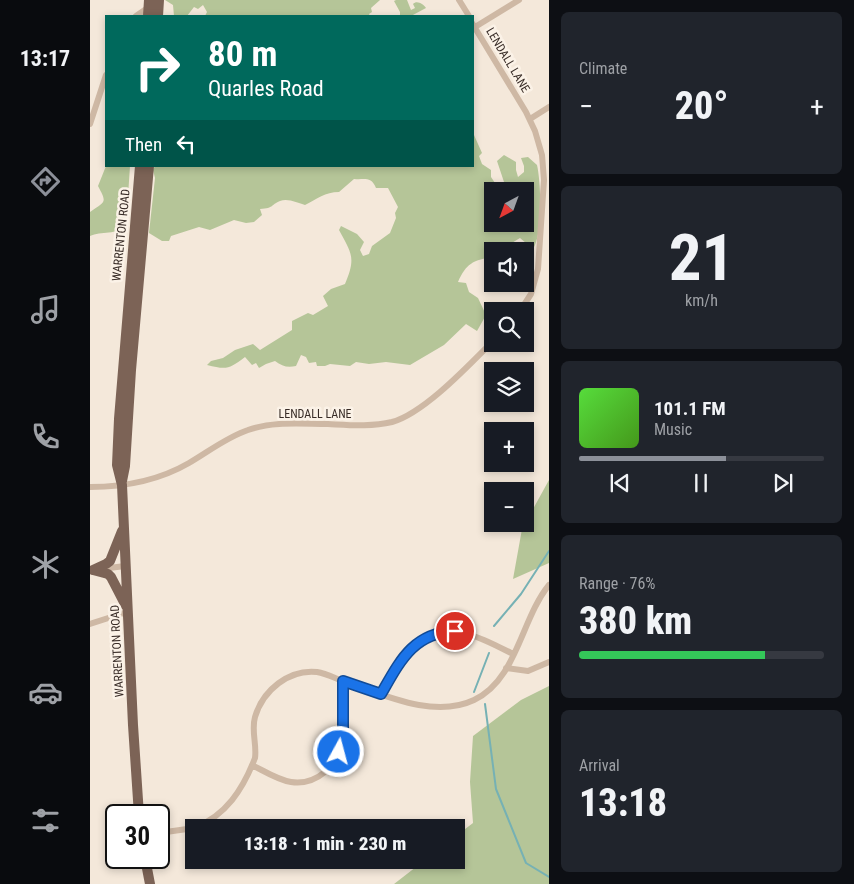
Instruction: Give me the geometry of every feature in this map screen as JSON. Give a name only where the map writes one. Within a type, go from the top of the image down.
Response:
[{"type":"main road","name":"WARRENTON ROAD","points":[[138,804],[122,485],[117,465],[118,427],[140,167]]},
{"type":"main road","name":"WARRENTON ROAD","points":[[122,485],[126,466],[132,354],[149,167]]},
{"type":"main road","points":[[92,570],[110,561],[123,527]]},
{"type":"main road","points":[[92,570],[108,574],[111,577],[127,611]]},
{"type":"main road","points":[[147,869],[150,884]]},
{"type":"street","points":[[459,0],[468,15]]},
{"type":"street","points":[[474,25],[519,0]]},
{"type":"street","points":[[137,15],[152,5]]},
{"type":"street","name":"LENDALL LANE","points":[[474,25],[530,119],[542,155],[544,180],[536,282],[526,302]]},
{"type":"street","points":[[90,124],[105,78]]},
{"type":"street","points":[[530,119],[549,107]]},
{"type":"street","name":"LENDALL LANE","points":[[90,487],[122,485],[169,474],[238,434],[262,426],[286,424],[369,425],[400,419],[418,409],[461,373],[484,350]]},
{"type":"street","points":[[92,570],[125,566]]},
{"type":"street","points":[[213,819],[234,798],[252,765],[256,751],[253,734],[255,718],[263,700],[274,686],[290,676],[307,672],[325,673],[417,706],[432,708],[458,706],[473,701],[488,691],[506,668],[549,585]]},
{"type":"street","points":[[90,624],[127,611]]},
{"type":"street","points":[[381,694],[404,655],[419,642],[436,634],[455,631],[467,633],[514,654]]},
{"type":"street","points":[[506,668],[528,671],[549,662]]},
{"type":"street","points":[[252,765],[280,779],[293,782],[310,780],[329,768],[338,757],[343,740],[343,681]]},
{"type":"street","points":[[170,832],[185,830]]},
{"type":"green space","points":[[165,0],[380,0],[371,8],[372,12],[370,15],[206,15],[207,12],[203,5],[198,9],[194,7],[188,15],[174,15],[173,5]]},
{"type":"green space","points":[[407,0],[411,10],[415,8],[413,4],[416,2],[426,8],[413,15],[400,15],[394,1]]},
{"type":"green space","points":[[474,135],[482,153],[479,156],[482,164],[491,170],[491,177],[494,182],[484,182],[484,232],[534,232],[534,182],[504,182],[497,161],[504,155],[516,162],[518,177],[524,172],[521,158],[528,157],[537,165],[540,221],[534,247],[534,242],[525,242],[520,238],[513,242],[484,242],[484,259],[475,261],[467,267],[458,282],[466,283],[469,292],[478,298],[484,311],[484,319],[477,331],[466,324],[444,345],[410,365],[386,362],[369,364],[356,362],[350,366],[330,364],[317,366],[316,362],[309,363],[306,357],[301,355],[296,366],[293,367],[285,366],[275,361],[259,368],[256,363],[252,365],[245,357],[228,367],[219,368],[207,365],[211,361],[223,358],[235,350],[253,344],[260,350],[292,330],[292,321],[308,313],[313,315],[328,306],[323,296],[331,289],[345,284],[351,268],[350,251],[339,230],[341,226],[357,234],[364,242],[360,250],[363,256],[369,254],[372,246],[390,233],[398,207],[388,188],[376,188],[370,180],[354,179],[339,192],[325,195],[305,205],[283,200],[265,209],[260,209],[262,215],[254,222],[246,223],[234,220],[210,230],[199,227],[171,236],[169,241],[162,241],[149,233],[155,178],[153,170],[154,167],[474,167]]},
{"type":"green space","points":[[106,167],[130,167],[126,226],[118,231],[90,236],[90,212],[99,206],[104,199],[98,186]]},
{"type":"green space","points":[[549,480],[549,563],[513,579],[521,532],[534,532],[534,507]]},
{"type":"green space","points":[[549,686],[549,884],[394,884],[413,869],[465,869],[465,829],[473,823],[470,782],[473,736],[521,700]]},
{"type":"waterway","points":[[494,626],[521,594],[549,551]]},
{"type":"waterway","points":[[474,692],[489,653]]},
{"type":"waterway","points":[[485,704],[496,789],[526,863],[549,877]]},
{"type":"route","points":[[339,752],[343,740],[343,681],[381,694],[404,655],[411,648],[428,637],[455,631]]}]
